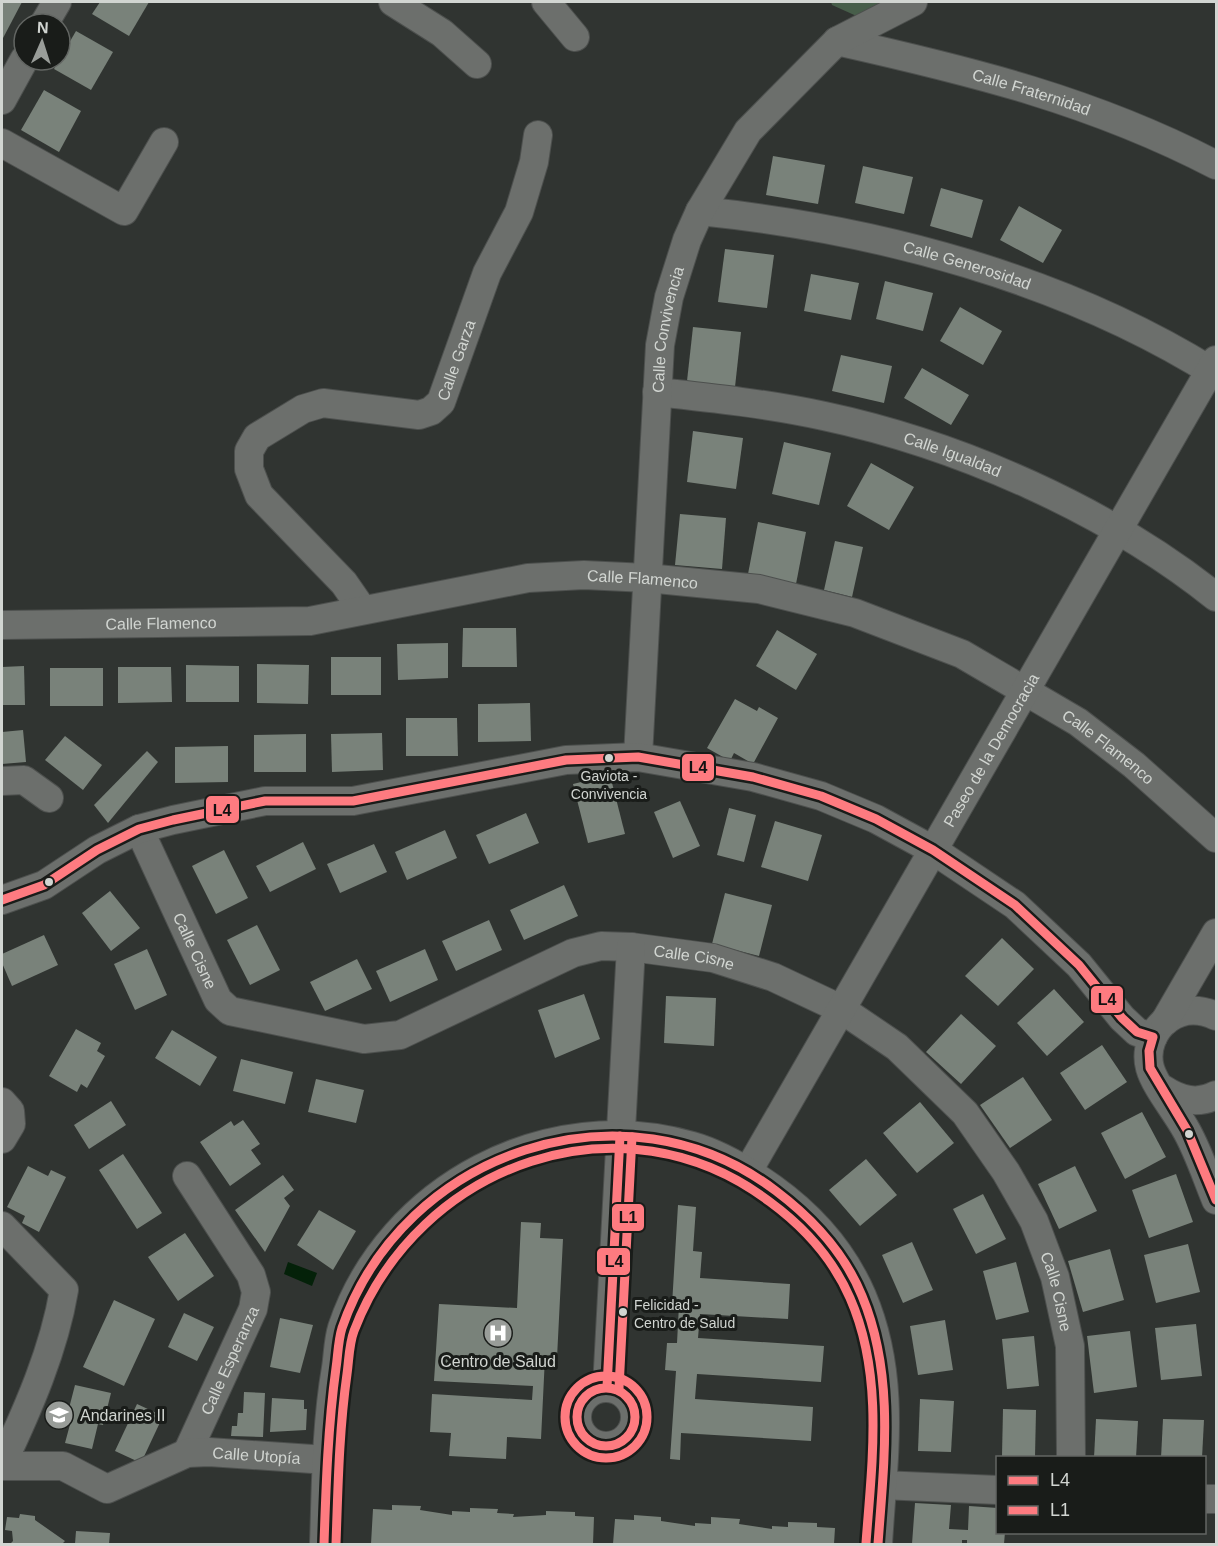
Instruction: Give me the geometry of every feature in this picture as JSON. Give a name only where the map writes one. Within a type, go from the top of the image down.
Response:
[{"type":"street","points":[[393,2],[442,33],[477,64]]},
{"type":"street","points":[[546,2],[575,37]]},
{"type":"street","name":"Calle Convivencia","points":[[638,757],[660,345],[669,297],[687,240],[700,211],[748,131],[837,42],[913,2]]},
{"type":"street","name":"Calle Fraternidad","points":[[837,42],[976,72],[1056,97],[1088,108],[1216,165]]},
{"type":"street","points":[[2,100],[17,72]]},
{"type":"street","name":"Calle Garza","points":[[362,609],[345,583],[259,495],[249,469],[249,452],[256,437],[303,409],[323,403],[419,415],[431,411],[441,402],[487,273],[519,212],[534,162],[538,135]]},
{"type":"street","points":[[2,143],[124,211],[164,142]]},
{"type":"street","name":"Calle Generosidad","points":[[700,211],[782,220],[882,240],[1013,278],[1113,319],[1214,368]]},
{"type":"street","name":"Paseo de la Democracia","points":[[748,1171],[1214,368]]},
{"type":"street","name":"Calle Igualdad","points":[[657,392],[824,416],[894,435],[969,460],[1054,495],[1119,529],[1216,597]]},
{"type":"street","name":"Calle Flamenco","points":[[2,625],[310,621],[528,578],[584,575],[647,578],[759,589],[855,613],[962,654],[1078,722],[1134,765],[1216,838]]},
{"type":"street","points":[[2,900],[44,885],[97,850],[139,829],[264,801],[353,801],[566,760],[638,757],[753,777],[821,796],[876,819],[933,850],[1015,905],[1079,965],[1122,1018],[1137,1032],[1159,1029],[1188,1010],[1206,1012],[1216,1016]]},
{"type":"street","points":[[2,781],[24,780],[49,798]]},
{"type":"street","name":"Calle Cisne","points":[[139,829],[218,1000],[230,1011],[364,1039],[400,1035],[573,953],[602,946],[631,947],[713,958],[773,977],[841,1009],[897,1047],[965,1113],[1006,1172],[1034,1221],[1055,1277],[1070,1346],[1071,1456]]},
{"type":"street","points":[[1216,933],[1159,1029],[1149,1051],[1150,1068],[1186,1130],[1216,1200]]},
{"type":"street","points":[[608,1387],[631,947]]},
{"type":"street","points":[[1163,1089],[1190,1101],[1208,1099],[1216,1095]]},
{"type":"street","points":[[2,1102],[10,1111],[11,1124],[2,1139]]},
{"type":"street","points":[[324,1545],[328,1427],[342,1329],[361,1287],[387,1245],[412,1216],[447,1186],[494,1160],[536,1145],[576,1138],[620,1136],[693,1146],[748,1171],[803,1210],[824,1235],[861,1294],[875,1331],[885,1381],[886,1419],[878,1545]]},
{"type":"street","name":"Calle Esperanza","points":[[187,1176],[251,1275],[256,1292],[253,1309],[187,1453]]},
{"type":"street","points":[[2,1226],[64,1290],[59,1321],[18,1430],[2,1465],[63,1466],[107,1489],[187,1453]]},
{"type":"street","name":"Calle Utopía","points":[[187,1453],[209,1452],[327,1460]]},
{"type":"street","points":[[881,1485],[996,1490]]},
{"type":"shaded area","points":[[831,2],[891,2],[861,18],[832,5]]},
{"type":"shaded area","points":[[288,1262],[317,1273],[312,1286],[284,1274]]},
{"type":"building","points":[[2,2],[22,2],[17,12],[12,12],[12,21],[2,40]]},
{"type":"building","points":[[100,2],[149,2],[129,36],[92,14]]},
{"type":"building","points":[[76,31],[113,52],[91,90],[59,72],[72,72],[72,38]]},
{"type":"building","points":[[44,90],[81,111],[59,152],[21,130]]},
{"type":"building","points":[[773,156],[825,165],[818,204],[766,195]]},
{"type":"building","points":[[863,166],[913,177],[904,214],[855,203]]},
{"type":"building","points":[[941,188],[983,200],[972,238],[930,226]]},
{"type":"building","points":[[1019,206],[1062,230],[1043,263],[1000,240]]},
{"type":"building","points":[[725,249],[774,255],[767,308],[718,302]]},
{"type":"building","points":[[811,274],[859,283],[851,320],[804,311]]},
{"type":"building","points":[[885,281],[933,293],[923,331],[876,319]]},
{"type":"building","points":[[960,307],[1002,331],[983,365],[940,341]]},
{"type":"building","points":[[693,327],[741,332],[735,387],[687,381]]},
{"type":"building","points":[[841,355],[892,366],[884,403],[832,391]]},
{"type":"building","points":[[922,368],[969,395],[951,425],[904,398]]},
{"type":"building","points":[[693,431],[743,438],[736,489],[687,482]]},
{"type":"building","points":[[784,442],[831,453],[819,505],[772,494]]},
{"type":"building","points":[[871,463],[914,487],[889,530],[847,506]]},
{"type":"building","points":[[680,514],[726,518],[722,569],[675,565]]},
{"type":"building","points":[[758,522],[806,532],[796,584],[748,574]]},
{"type":"building","points":[[835,541],[863,547],[852,597],[824,590]]},
{"type":"building","points":[[463,628],[516,628],[517,667],[462,667]]},
{"type":"building","points":[[777,630],[817,654],[796,690],[756,666]]},
{"type":"building","points":[[448,643],[448,678],[398,680],[397,644]]},
{"type":"building","points":[[331,657],[381,657],[381,695],[331,695]]},
{"type":"building","points":[[257,664],[309,665],[308,704],[257,703]]},
{"type":"building","points":[[186,665],[239,666],[239,702],[186,702]]},
{"type":"building","points":[[24,666],[25,705],[2,705],[2,667]]},
{"type":"building","points":[[118,667],[171,667],[172,702],[118,703]]},
{"type":"building","points":[[50,668],[103,668],[103,706],[50,706]]},
{"type":"building","points":[[735,699],[757,711],[759,707],[778,718],[753,764],[734,753],[730,761],[707,748]]},
{"type":"building","points":[[530,703],[531,741],[478,742],[478,704]]},
{"type":"building","points":[[406,718],[457,718],[458,756],[406,756]]},
{"type":"building","points":[[23,730],[26,762],[2,764],[2,732]]},
{"type":"building","points":[[382,733],[383,770],[332,772],[331,734]]},
{"type":"building","points":[[306,734],[306,772],[254,772],[254,735]]},
{"type":"building","points":[[65,736],[102,765],[83,790],[45,760]]},
{"type":"building","points":[[228,746],[228,782],[175,783],[175,747]]},
{"type":"building","points":[[147,751],[158,762],[108,823],[94,805]]},
{"type":"building","points":[[610,775],[625,834],[588,843],[573,784]]},
{"type":"building","points":[[680,801],[700,846],[673,858],[654,812]]},
{"type":"building","points":[[729,808],[756,815],[744,862],[717,855]]},
{"type":"building","points":[[526,813],[539,843],[489,864],[476,835]]},
{"type":"building","points":[[775,821],[822,835],[808,881],[761,867]]},
{"type":"building","points":[[445,830],[457,858],[407,880],[395,852]]},
{"type":"building","points":[[303,842],[316,869],[270,892],[256,866]]},
{"type":"building","points":[[374,844],[387,872],[340,893],[327,864]]},
{"type":"building","points":[[224,850],[248,898],[216,914],[192,866]]},
{"type":"building","points":[[564,885],[578,916],[524,940],[510,910]]},
{"type":"building","points":[[110,891],[140,928],[111,951],[82,913]]},
{"type":"building","points":[[725,893],[772,905],[759,956],[712,944]]},
{"type":"building","points":[[489,920],[502,950],[456,971],[442,941]]},
{"type":"building","points":[[257,925],[280,970],[250,985],[227,940]]},
{"type":"building","points":[[44,935],[58,965],[12,986],[2,963],[2,954]]},
{"type":"building","points":[[1002,938],[1034,969],[998,1006],[965,976]]},
{"type":"building","points":[[147,949],[167,995],[135,1010],[114,964]]},
{"type":"building","points":[[425,949],[438,980],[390,1002],[376,971]]},
{"type":"building","points":[[357,959],[372,989],[325,1011],[310,982]]},
{"type":"building","points":[[1054,989],[1084,1022],[1047,1056],[1017,1023]]},
{"type":"building","points":[[584,994],[600,1039],[555,1058],[538,1010]]},
{"type":"building","points":[[666,996],[716,998],[714,1046],[664,1043]]},
{"type":"building","points":[[961,1014],[996,1046],[961,1084],[926,1052]]},
{"type":"building","points":[[76,1029],[101,1043],[97,1051],[105,1056],[87,1088],[81,1084],[77,1092],[49,1076]]},
{"type":"building","points":[[172,1030],[217,1057],[200,1086],[155,1058]]},
{"type":"building","points":[[1102,1045],[1127,1082],[1085,1110],[1060,1073]]},
{"type":"building","points":[[241,1059],[293,1072],[285,1104],[233,1091]]},
{"type":"building","points":[[1023,1077],[1052,1120],[1010,1148],[980,1105]]},
{"type":"building","points":[[316,1079],[364,1090],[356,1123],[308,1112]]},
{"type":"building","points":[[111,1101],[126,1125],[89,1149],[74,1125]]},
{"type":"building","points":[[920,1102],[954,1143],[917,1173],[883,1133]]},
{"type":"building","points":[[1142,1112],[1166,1157],[1125,1179],[1101,1133]]},
{"type":"building","points":[[243,1120],[260,1144],[251,1150],[261,1164],[230,1186],[200,1142],[231,1121],[234,1126]]},
{"type":"building","points":[[123,1154],[162,1213],[137,1229],[99,1170]]},
{"type":"building","points":[[866,1159],[897,1195],[860,1226],[829,1190]]},
{"type":"building","points":[[28,1166],[48,1176],[51,1170],[66,1177],[39,1232],[22,1223],[25,1216],[7,1207]]},
{"type":"building","points":[[1075,1166],[1097,1211],[1059,1229],[1038,1184]]},
{"type":"building","points":[[1176,1174],[1193,1222],[1149,1238],[1132,1190]]},
{"type":"building","points":[[283,1175],[294,1190],[284,1198],[290,1206],[265,1252],[235,1210]]},
{"type":"building","points":[[983,1194],[1006,1239],[976,1254],[953,1209]]},
{"type":"building","points":[[678,1205],[696,1207],[693,1251],[702,1252],[700,1278],[790,1284],[788,1319],[700,1314],[698,1338],[824,1346],[821,1382],[697,1374],[695,1399],[813,1407],[811,1441],[681,1433],[680,1460],[670,1459],[676,1371],[665,1370],[667,1343],[677,1343],[679,1305],[672,1305]]},
{"type":"building","points":[[319,1210],[356,1231],[333,1270],[297,1245]]},
{"type":"building","name":"Centro de Salud","points":[[521,1222],[541,1223],[540,1238],[563,1239],[557,1358],[545,1357],[541,1439],[507,1437],[506,1459],[449,1456],[451,1433],[430,1432],[432,1394],[532,1400],[533,1386],[434,1381],[439,1304],[517,1308]]},
{"type":"building","points":[[185,1233],[214,1276],[178,1301],[148,1257]]},
{"type":"building","points":[[912,1242],[933,1290],[903,1303],[882,1255]]},
{"type":"building","points":[[1188,1244],[1200,1292],[1156,1303],[1144,1255]]},
{"type":"building","points":[[1110,1249],[1124,1300],[1083,1312],[1068,1261]]},
{"type":"building","points":[[1016,1262],[1029,1312],[996,1320],[983,1271]]},
{"type":"building","points":[[114,1300],[155,1319],[124,1386],[83,1367]]},
{"type":"building","points":[[184,1313],[214,1327],[197,1361],[168,1347]]},
{"type":"building","points":[[280,1318],[313,1325],[300,1373],[270,1367]]},
{"type":"building","points":[[945,1320],[953,1370],[918,1375],[910,1326]]},
{"type":"building","points":[[1196,1324],[1202,1376],[1161,1380],[1155,1328]]},
{"type":"building","points":[[1130,1331],[1137,1387],[1094,1393],[1087,1336]]},
{"type":"building","points":[[1034,1336],[1039,1386],[1007,1389],[1002,1339]]},
{"type":"building","points":[[75,1385],[111,1393],[103,1425],[98,1424],[92,1449],[65,1443],[72,1417],[67,1416]]},
{"type":"building","points":[[244,1392],[265,1393],[263,1437],[231,1436],[232,1426],[237,1426],[238,1413],[243,1413]]},
{"type":"building","points":[[272,1398],[304,1400],[304,1409],[307,1409],[306,1430],[270,1432]]},
{"type":"building","points":[[920,1399],[954,1401],[951,1452],[918,1451]]},
{"type":"building","points":[[137,1404],[163,1416],[141,1463],[115,1451]]},
{"type":"building","points":[[1003,1409],[1036,1410],[1035,1456],[1002,1456]]},
{"type":"building","points":[[1096,1419],[1138,1421],[1136,1456],[1094,1456]]},
{"type":"building","points":[[1163,1419],[1204,1420],[1202,1456],[1161,1456]]},
{"type":"building","points":[[915,1503],[951,1505],[949,1529],[968,1530],[969,1506],[996,1508],[996,1534],[1005,1534],[1004,1544],[967,1544],[967,1540],[962,1540],[962,1544],[912,1544]]},
{"type":"building","points":[[392,1505],[421,1506],[420,1510],[452,1515],[452,1511],[470,1512],[470,1508],[498,1509],[497,1513],[514,1514],[513,1517],[546,1515],[546,1511],[575,1512],[575,1516],[594,1517],[593,1544],[371,1544],[373,1509],[392,1510]]},
{"type":"building","points":[[20,1514],[35,1516],[35,1520],[65,1541],[62,1544],[10,1544],[13,1541],[12,1531],[5,1530],[7,1517],[19,1518]]},
{"type":"building","points":[[634,1515],[661,1517],[661,1521],[695,1526],[695,1523],[711,1524],[711,1517],[740,1519],[739,1524],[772,1529],[772,1526],[788,1527],[788,1522],[817,1523],[817,1527],[835,1528],[834,1544],[613,1544],[615,1519],[634,1520]]},
{"type":"building","points":[[76,1531],[110,1533],[109,1544],[75,1544]]},
{"type":"transit line","name":"L4","points":[[2,900],[44,885],[97,850],[139,829],[265,801],[353,801],[566,760],[638,757],[753,777],[821,796],[876,819],[933,850],[1015,905],[1079,965],[1122,1018],[1137,1032],[1153,1037],[1149,1051],[1150,1068],[1187,1130],[1216,1200]]},
{"type":"transit line","name":"L4","points":[[607,1387],[620,1136]]},
{"type":"transit line","name":"L4","points":[[324,1544],[329,1434],[340,1338],[342,1328],[372,1267],[414,1216],[466,1177],[525,1150],[588,1137],[653,1139],[716,1157],[776,1191],[803,1213],[847,1266],[862,1296],[872,1326],[883,1387],[884,1450],[878,1544]]},
{"type":"transit line","name":"L1","points":[[619,1388],[632,1137]]},
{"type":"transit line","name":"L1","points":[[336,1544],[344,1395],[350,1347],[354,1331],[384,1273],[425,1224],[475,1187],[531,1162],[591,1149],[652,1151],[713,1168],[783,1212],[806,1233],[826,1257],[850,1298],[861,1327],[868,1357],[872,1388],[873,1450],[866,1543]]},
{"type":"transit line","name":"L1","points":[[598,1376],[614,1376],[629,1383],[640,1394],[647,1409],[647,1417],[644,1433],[635,1446],[614,1458],[598,1458],[583,1451],[572,1440],[565,1425],[565,1409],[572,1394],[583,1383],[598,1376]]},
{"type":"transit line","name":"L4","points":[[600,1388],[612,1388],[627,1396],[635,1411],[635,1417],[635,1423],[627,1438],[612,1446],[600,1446],[585,1438],[577,1423],[577,1411],[585,1396],[600,1388]]},
{"type":"place","name":"Gaviota - Convivencia","points":[[609,758]]},
{"type":"place","name":"Felicidad - Centro de Salud","points":[[623,1312]]},
{"type":"place","name":"Centro de Salud","points":[[498,1333]]},
{"type":"place","name":"Andarines II","points":[[59,1415]]}]
